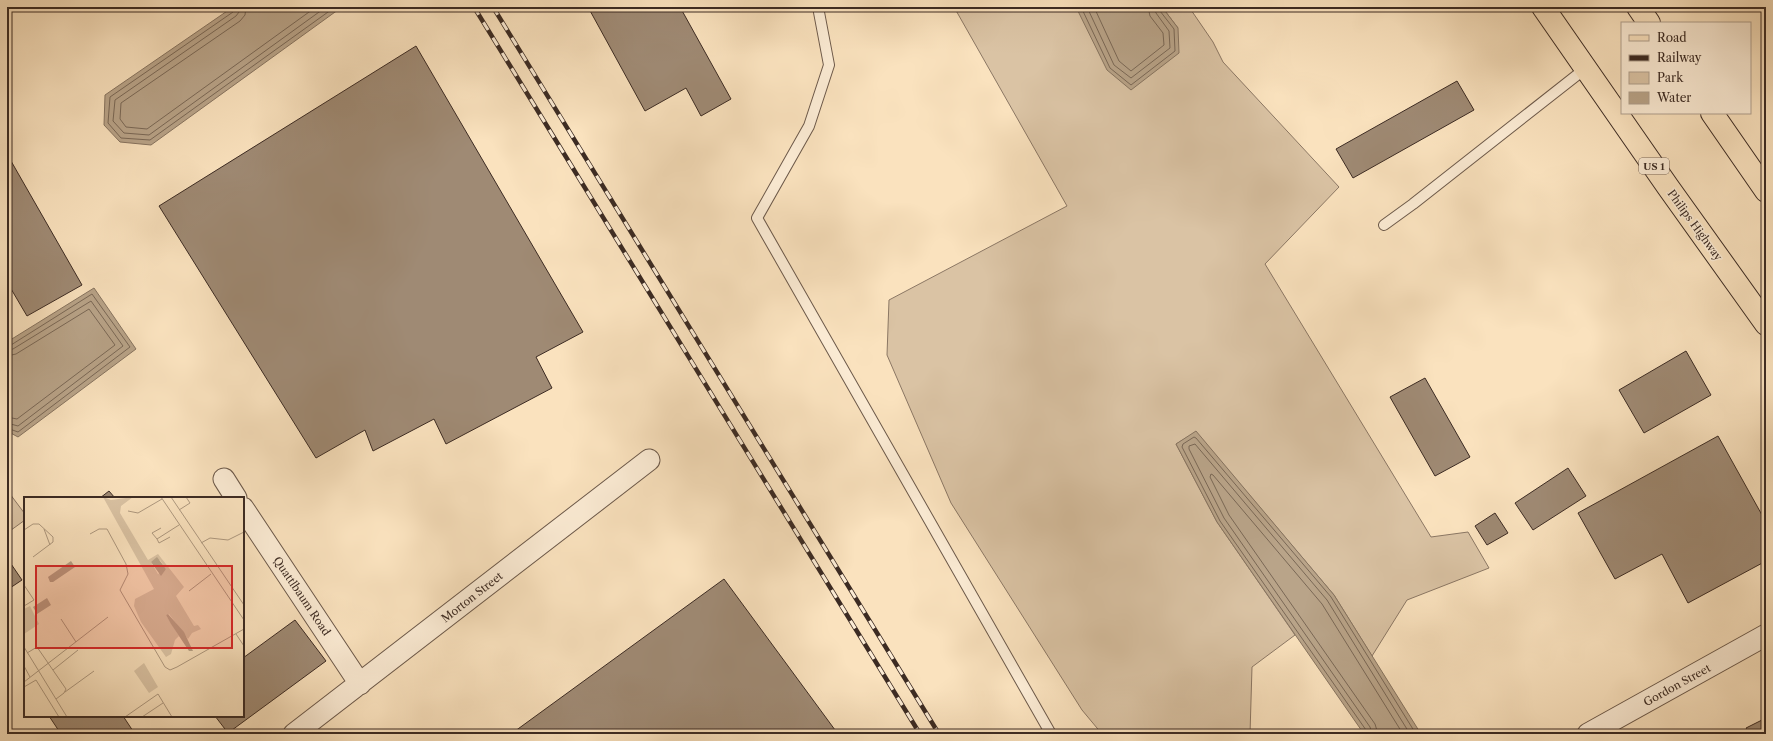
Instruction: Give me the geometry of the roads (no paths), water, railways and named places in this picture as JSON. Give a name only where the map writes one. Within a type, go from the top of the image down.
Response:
[{"type":"main road","name":"Philips Highway","points":[[1543,7],[1668,187],[1766,324]]},
{"type":"main road","points":[[1638,7],[1648,22]]},
{"type":"main road","points":[[1713,114],[1766,191]]},
{"type":"street","name":"Morton Street","points":[[294,734],[649,460]]},
{"type":"street","points":[[224,479],[235,497]]},
{"type":"street","name":"Quattlbaum Road","points":[[244,510],[360,684]]},
{"type":"street","name":"Gordon Street","points":[[1588,734],[1766,636]]},
{"type":"lane","points":[[818,7],[829,65],[809,126],[757,218],[1051,734]]},
{"type":"lane","points":[[1384,225],[1413,204],[1586,68]]},
{"type":"water","points":[[233,7],[342,7],[151,145],[120,142],[104,125],[105,95]]},
{"type":"water","points":[[1076,7],[1162,7],[1178,28],[1179,53],[1131,90],[1107,70]]},
{"type":"water","points":[[94,288],[136,349],[18,437],[7,431],[7,342]]},
{"type":"water","points":[[1196,431],[1334,595],[1421,734],[1364,734],[1217,522],[1176,444]]},
{"type":"railway","points":[[474,7],[920,734]]},
{"type":"railway","points":[[493,7],[939,734]]}]
